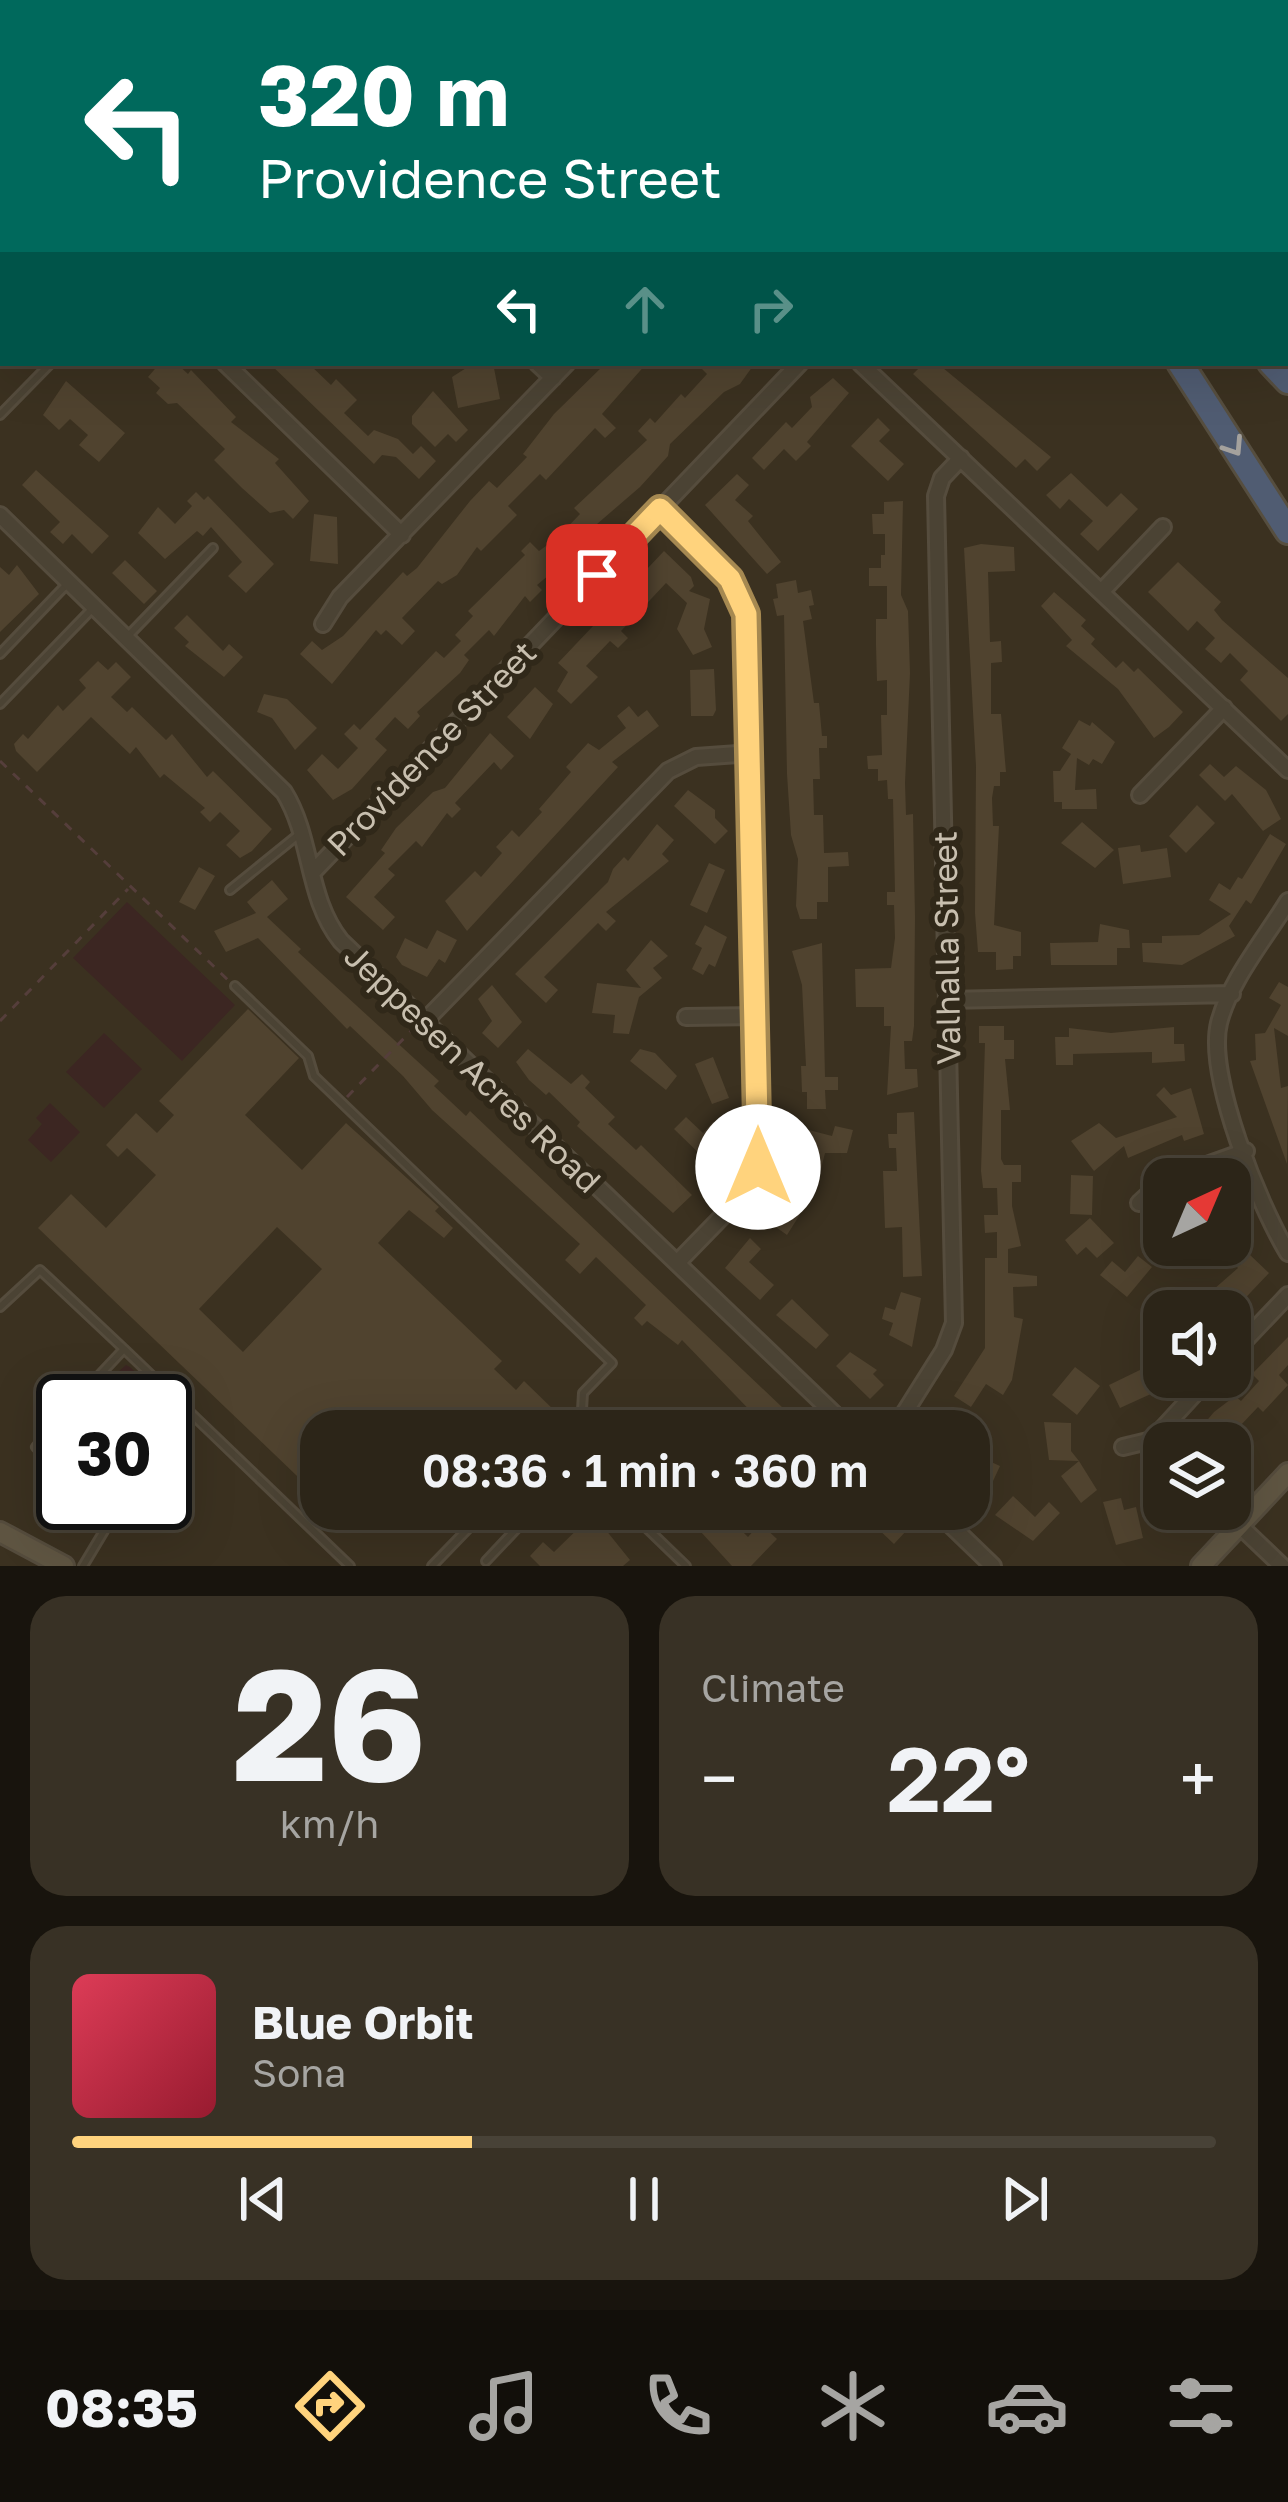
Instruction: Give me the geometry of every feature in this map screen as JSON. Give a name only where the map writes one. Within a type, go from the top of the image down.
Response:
[{"type":"highway","points":[[1182,366],[1288,530]]},
{"type":"main road","points":[[1251,1512],[1288,1473]]},
{"type":"main road","points":[[1201,1566],[1234,1530]]},
{"type":"main road","points":[[0,1532],[64,1566]]},
{"type":"street","points":[[228,366],[402,535]]},
{"type":"street","points":[[540,366],[553,378]]},
{"type":"street","points":[[323,624],[340,597],[565,366]]},
{"type":"street","name":"Providence Street","points":[[312,874],[797,366]]},
{"type":"street","points":[[863,366],[1288,770]]},
{"type":"street","name":"Valhalla Street","points":[[904,1410],[952,1330],[936,496],[941,478],[961,458]]},
{"type":"street","points":[[660,509],[715,561],[741,598],[752,753],[758,1016],[758,1167],[744,1194],[677,1263]]},
{"type":"street","name":"Jeppesen Acres Road","points":[[0,515],[276,782],[303,830],[322,912],[338,937],[830,1410]]},
{"type":"street","points":[[1102,591],[1162,526]]},
{"type":"street","points":[[1140,795],[1224,708]]},
{"type":"street","points":[[423,1021],[668,771],[696,758],[752,753]]},
{"type":"street","points":[[1288,901],[1232,994],[1219,1025],[1217,1063],[1246,1151],[1288,1253]]},
{"type":"street","points":[[947,1000],[1232,994]]},
{"type":"street","points":[[1187,995],[1209,1007],[1219,1025]]},
{"type":"street","points":[[686,1017],[758,1016]]},
{"type":"street","points":[[1227,1158],[1246,1151]]},
{"type":"street","points":[[1139,1202],[1143,1199]]},
{"type":"street","points":[[1251,1334],[1288,1295]]},
{"type":"street","points":[[1123,1447],[1152,1439],[1190,1398]]},
{"type":"street","points":[[956,1530],[994,1566]]},
{"type":"street","points":[[1244,1530],[1282,1566]]},
{"type":"lane","points":[[0,415],[48,366]]},
{"type":"lane","points":[[126,637],[213,548]]},
{"type":"lane","points":[[0,654],[69,582]]},
{"type":"lane","points":[[0,704],[94,607]]},
{"type":"lane","points":[[230,890],[303,830]]},
{"type":"lane","points":[[235,986],[308,1056],[314,1076],[612,1363],[583,1393],[582,1410]]},
{"type":"lane","points":[[0,1307],[40,1270],[350,1566]]},
{"type":"lane","points":[[100,1374],[124,1349]]},
{"type":"lane","points":[[83,1566],[104,1530]]},
{"type":"lane","points":[[432,1566],[467,1530]]},
{"type":"lane","points":[[486,1561],[515,1530]]},
{"type":"lane","points":[[649,1530],[686,1566]]},
{"type":"path","points":[[0,760],[235,986]]},
{"type":"path","points":[[0,1021],[130,887]]},
{"type":"path","points":[[342,1103],[423,1021]]},
{"type":"shaded area","points":[[127,902],[235,1005],[182,1061],[73,958]]},
{"type":"shaded area","points":[[104,1033],[142,1069],[104,1108],[66,1072]]},
{"type":"shaded area","points":[[50,1103],[80,1132],[51,1162],[28,1140],[42,1124],[36,1118]]},
{"type":"shaded area","points":[[126,1365],[137,1374],[116,1374]]},
{"type":"building","points":[[157,366],[179,366],[188,374],[191,370],[236,417],[231,422],[279,459],[275,463],[309,501],[293,519],[284,510],[270,513],[214,460],[225,449],[177,403],[168,404],[156,393],[160,388],[148,377]]},
{"type":"building","points":[[272,366],[311,366],[331,385],[336,379],[357,400],[344,413],[368,436],[374,430],[398,439],[413,454],[421,446],[436,461],[419,479],[396,457],[382,455],[374,464]]},
{"type":"building","points":[[469,366],[494,366],[500,399],[458,408],[452,377]]},
{"type":"building","points":[[603,366],[644,366],[602,414],[616,428],[605,438],[595,428],[546,480],[540,474],[508,506],[517,515],[481,551],[477,547],[457,575],[442,584],[438,581],[402,618],[415,631],[402,645],[386,630],[381,635],[376,630],[332,684],[300,654],[312,641],[322,650],[343,636],[403,572],[407,576],[417,568],[489,481],[497,488],[527,457],[523,454],[554,414]]},
{"type":"building","points":[[753,366],[740,384],[724,392],[670,444],[668,456],[640,487],[561,555],[567,560],[537,585],[542,590],[530,602],[525,596],[494,636],[489,630],[464,655],[469,660],[460,673],[417,712],[420,716],[408,729],[395,717],[375,739],[387,750],[352,789],[333,800],[307,770],[322,754],[338,769],[358,748],[344,734],[354,724],[360,730],[436,651],[444,658],[461,641],[455,635],[473,616],[468,611],[525,555],[521,551],[530,542],[539,551],[557,538],[580,514],[574,508],[647,440],[638,431],[650,418],[655,423],[681,394],[685,398],[707,374],[702,369]]},
{"type":"building","points":[[921,366],[941,366],[1051,457],[1037,471],[1025,459],[1016,468],[913,374]]},
{"type":"building","points":[[833,378],[849,393],[807,442],[811,446],[796,461],[784,449],[764,470],[752,458],[786,422],[792,428],[812,407],[810,397]]},
{"type":"building","points":[[66,381],[125,433],[99,462],[79,445],[88,435],[70,419],[59,430],[43,415]]},
{"type":"building","points":[[433,391],[468,430],[456,442],[448,434],[435,447],[412,424],[412,416]]},
{"type":"building","points":[[878,418],[890,430],[879,441],[904,464],[888,481],[851,446]]},
{"type":"building","points":[[36,470],[109,536],[92,554],[72,534],[63,544],[50,532],[60,522],[22,485]]},
{"type":"building","points":[[1071,473],[1107,507],[1121,493],[1138,509],[1098,551],[1080,534],[1093,521],[1069,499],[1060,509],[1046,495]]},
{"type":"building","points":[[737,474],[749,485],[735,500],[753,516],[748,521],[781,562],[767,574],[705,505]]},
{"type":"building","points":[[196,492],[204,500],[208,496],[274,564],[246,593],[228,576],[242,562],[211,527],[203,536],[197,531],[165,559],[138,533],[158,507],[175,524],[192,506],[187,501]]},
{"type":"building","points":[[903,501],[901,595],[908,611],[910,673],[905,783],[906,815],[913,814],[915,917],[914,1026],[912,1041],[904,1041],[905,1069],[917,1069],[918,1087],[887,1095],[891,1026],[884,1026],[884,1007],[856,1007],[855,969],[891,968],[895,938],[894,905],[887,905],[887,892],[895,892],[893,799],[888,799],[887,780],[878,781],[878,769],[868,769],[867,756],[882,755],[881,715],[887,715],[887,680],[877,681],[876,619],[887,619],[887,586],[869,586],[869,568],[881,568],[881,555],[885,555],[885,534],[873,534],[872,514],[884,514],[884,502]]},
{"type":"building","points":[[314,514],[337,517],[338,564],[310,561]]},
{"type":"building","points":[[981,544],[1014,547],[1015,571],[988,572],[990,642],[1001,641],[1002,662],[991,663],[991,714],[1001,714],[1006,772],[1000,772],[1000,786],[994,786],[992,798],[993,826],[999,826],[994,925],[1021,932],[1021,956],[1013,956],[1013,969],[996,970],[996,952],[978,952],[975,913],[976,766],[964,548]]},
{"type":"building","points":[[664,551],[691,577],[694,586],[689,591],[710,599],[704,629],[712,647],[693,655],[677,629],[687,603],[666,583],[621,631],[628,638],[618,648],[610,641],[586,666],[598,677],[571,704],[557,691],[568,672],[558,663]]},
{"type":"building","points":[[125,560],[157,591],[144,604],[112,573]]},
{"type":"building","points":[[1178,562],[1221,602],[1214,610],[1222,620],[1288,678],[1288,714],[1281,721],[1240,680],[1248,671],[1230,653],[1221,663],[1205,649],[1215,638],[1197,621],[1188,631],[1148,592]]},
{"type":"building","points":[[17,565],[39,594],[0,632],[0,567],[9,575]]},
{"type":"building","points":[[796,580],[798,593],[811,590],[814,605],[809,606],[812,619],[803,621],[814,703],[819,703],[822,736],[827,736],[827,748],[819,748],[820,779],[813,779],[814,815],[823,815],[824,853],[848,852],[849,866],[828,867],[828,902],[817,902],[817,919],[800,919],[796,906],[798,859],[791,835],[787,774],[784,615],[777,616],[773,599],[778,598],[776,584]]},
{"type":"building","points":[[1054,592],[1086,620],[1081,626],[1095,639],[1091,644],[1116,668],[1123,661],[1134,672],[1138,668],[1183,712],[1169,727],[1154,738],[1118,689],[1066,646],[1072,640],[1041,606]]},
{"type":"building","points":[[187,615],[223,651],[229,644],[243,657],[224,677],[185,646],[189,642],[174,628]]},
{"type":"building","points":[[98,661],[108,670],[116,662],[131,677],[111,697],[127,712],[132,707],[166,740],[172,734],[207,777],[213,771],[272,829],[252,851],[240,858],[226,845],[240,831],[220,812],[210,822],[200,812],[205,808],[164,774],[160,778],[136,747],[130,754],[91,717],[37,772],[16,751],[14,744],[23,734],[28,739],[58,705],[63,711],[86,688],[79,680]]},
{"type":"building","points":[[714,669],[716,710],[713,716],[691,716],[690,670]]},
{"type":"building","points":[[535,687],[553,704],[530,739],[507,717]]},
{"type":"building","points":[[264,694],[287,699],[317,728],[295,750],[272,718],[257,712]]},
{"type":"building","points":[[629,706],[638,717],[647,710],[659,726],[612,762],[618,767],[467,931],[445,901],[475,871],[481,877],[502,853],[496,847],[512,830],[519,837],[542,812],[539,809],[571,772],[566,767],[588,743],[599,750],[626,728],[617,716]]},
{"type":"building","points":[[1079,720],[1090,726],[1092,722],[1115,742],[1102,764],[1093,759],[1089,765],[1077,758],[1075,790],[1096,789],[1097,809],[1062,809],[1062,802],[1054,802],[1053,771],[1060,771],[1071,754],[1062,748]]},
{"type":"building","points":[[490,733],[514,756],[501,770],[494,762],[455,803],[461,809],[452,818],[447,813],[422,847],[416,841],[388,869],[395,875],[374,897],[395,917],[383,930],[346,897],[385,853],[381,850],[396,828],[433,792],[445,788]]},
{"type":"building","points":[[1210,764],[1224,777],[1236,766],[1266,790],[1281,819],[1263,831],[1232,794],[1225,801],[1199,775]]},
{"type":"building","points":[[688,790],[715,810],[715,818],[728,831],[715,844],[674,806]]},
{"type":"building","points":[[1197,805],[1215,823],[1186,853],[1169,836]]},
{"type":"building","points":[[1082,822],[1114,850],[1095,868],[1061,843]]},
{"type":"building","points":[[657,824],[674,840],[662,854],[669,861],[606,912],[616,921],[606,931],[598,923],[544,977],[558,990],[546,1003],[515,974],[608,882],[624,857],[628,861]]},
{"type":"building","points":[[1270,834],[1286,844],[1251,904],[1246,900],[1229,926],[1235,936],[1182,965],[1143,962],[1142,943],[1162,943],[1162,936],[1199,935],[1231,914],[1209,900],[1219,883],[1230,890],[1238,877],[1242,879]]},
{"type":"building","points":[[1140,845],[1141,852],[1167,848],[1171,877],[1123,884],[1118,848]]},
{"type":"building","points":[[709,863],[725,870],[707,913],[690,905]]},
{"type":"building","points":[[199,867],[215,876],[195,910],[179,902]]},
{"type":"building","points":[[272,880],[288,899],[267,917],[301,949],[298,952],[439,1081],[434,1086],[466,1116],[470,1111],[783,1408],[750,1410],[682,1340],[678,1345],[647,1321],[642,1326],[634,1318],[646,1305],[596,1257],[580,1274],[565,1260],[580,1244],[432,1110],[403,1076],[350,1026],[347,1029],[258,938],[226,952],[214,931],[256,913],[247,902]]},
{"type":"building","points":[[1100,924],[1129,930],[1130,948],[1117,948],[1117,965],[1051,965],[1050,943],[1098,942]]},
{"type":"building","points":[[705,925],[727,937],[715,967],[709,964],[703,975],[692,969],[702,948],[695,944]]},
{"type":"building","points":[[437,930],[457,940],[445,963],[439,959],[427,977],[402,965],[396,957],[405,938],[427,949]]},
{"type":"building","points":[[651,940],[668,956],[653,968],[662,978],[639,997],[629,1034],[613,1033],[615,1015],[592,1013],[597,983],[641,988],[626,970]]},
{"type":"building","points":[[822,943],[825,1077],[838,1077],[838,1090],[825,1090],[826,1109],[807,1109],[807,1092],[802,1092],[801,1066],[806,1066],[802,985],[792,951]]},
{"type":"building","points":[[1279,982],[1288,987],[1288,1036],[1274,1028],[1281,1088],[1288,1086],[1287,1164],[1250,1061],[1256,1060],[1255,1034],[1265,1033],[1281,1005],[1269,998]]},
{"type":"building","points":[[492,985],[522,1022],[498,1048],[482,1033],[492,1021],[478,999]]},
{"type":"building","points":[[248,1009],[299,1058],[245,1115],[302,1170],[346,1123],[439,1207],[435,1211],[453,1228],[444,1238],[409,1210],[378,1243],[502,1361],[494,1369],[516,1390],[524,1381],[554,1410],[300,1410],[300,1479],[38,1228],[71,1194],[106,1228],[156,1175],[127,1148],[118,1157],[106,1145],[136,1113],[157,1133],[174,1115],[159,1101]],"holes":[[[277,1227],[322,1269],[243,1352],[199,1309]]]},
{"type":"building","points":[[979,1026],[1004,1026],[1004,1040],[1014,1040],[1014,1059],[1005,1059],[1010,1110],[1001,1110],[1001,1159],[1004,1165],[1021,1165],[1021,1182],[1012,1182],[1012,1206],[1021,1246],[1008,1249],[1008,1273],[1037,1276],[1037,1286],[1013,1287],[1014,1317],[1023,1319],[1012,1380],[1003,1395],[986,1384],[971,1407],[954,1396],[985,1348],[985,1258],[997,1258],[997,1232],[985,1233],[984,1215],[998,1215],[997,1188],[983,1188],[981,1171],[985,1043],[979,1043]]},
{"type":"building","points":[[1174,1027],[1174,1044],[1184,1044],[1185,1061],[1152,1063],[1152,1052],[1073,1054],[1073,1065],[1056,1065],[1055,1037],[1069,1037],[1069,1028],[1111,1033]]},
{"type":"building","points":[[528,1049],[571,1084],[582,1074],[590,1082],[585,1088],[615,1117],[608,1124],[636,1150],[641,1145],[692,1195],[673,1213],[577,1126],[580,1122],[549,1092],[546,1095],[529,1080],[516,1062]]},
{"type":"building","points":[[640,1049],[655,1053],[677,1076],[666,1090],[630,1061]]},
{"type":"building","points":[[713,1057],[729,1098],[712,1104],[695,1064]]},
{"type":"building","points":[[1164,1087],[1171,1095],[1191,1088],[1204,1134],[1184,1141],[1182,1135],[1128,1158],[1124,1146],[1094,1171],[1071,1141],[1099,1123],[1116,1138],[1177,1117],[1156,1095]]},
{"type":"building","points":[[914,1112],[922,1276],[903,1277],[902,1227],[885,1228],[883,1171],[897,1171],[896,1148],[889,1148],[888,1134],[897,1134],[897,1113]]},
{"type":"building","points":[[686,1117],[703,1133],[713,1122],[729,1138],[707,1161],[674,1129]]},
{"type":"building","points":[[835,1126],[853,1130],[847,1153],[825,1153],[816,1189],[787,1235],[770,1223],[798,1180],[805,1129],[832,1136]]},
{"type":"building","points":[[1071,1175],[1093,1176],[1092,1215],[1070,1214]]},
{"type":"building","points":[[1090,1218],[1114,1243],[1097,1258],[1086,1247],[1077,1255],[1065,1240]]},
{"type":"building","points":[[750,1238],[761,1249],[749,1262],[774,1285],[760,1300],[725,1268]]},
{"type":"building","points":[[1138,1256],[1143,1266],[1152,1267],[1127,1297],[1100,1275],[1112,1261],[1125,1272]]},
{"type":"building","points":[[1251,1256],[1269,1273],[1251,1292],[1213,1290],[1238,1268],[1251,1266]]},
{"type":"building","points":[[901,1292],[921,1298],[912,1347],[889,1335],[893,1323],[882,1319],[885,1307],[895,1310]]},
{"type":"building","points":[[792,1299],[829,1335],[816,1349],[776,1315]]},
{"type":"building","points":[[1288,1337],[1288,1365],[1279,1375],[1288,1385],[1263,1412],[1258,1407],[1244,1422],[1206,1422],[1232,1398],[1251,1398],[1259,1381],[1252,1374]]},
{"type":"building","points":[[850,1352],[877,1370],[873,1374],[884,1385],[870,1399],[836,1366]]},
{"type":"building","points":[[1075,1367],[1100,1386],[1077,1415],[1052,1395]]},
{"type":"building","points":[[1143,1371],[1143,1398],[1120,1408],[1109,1385]]},
{"type":"building","points":[[1044,1422],[1071,1423],[1071,1451],[1079,1461],[1049,1460]]},
{"type":"building","points":[[1079,1461],[1097,1490],[1081,1503],[1061,1476]]},
{"type":"building","points":[[990,1462],[1000,1466],[990,1488]]},
{"type":"building","points":[[1013,1496],[1035,1517],[1049,1502],[1060,1513],[1033,1541],[995,1515]]},
{"type":"building","points":[[1121,1498],[1124,1510],[1136,1507],[1143,1538],[1116,1545],[1103,1502]]},
{"type":"building","points":[[577,1530],[606,1530],[630,1560],[623,1566],[540,1566],[530,1556],[543,1542],[554,1552]]},
{"type":"building","points":[[699,1530],[741,1530],[748,1537],[754,1530],[767,1530],[777,1539],[751,1566],[732,1566]]},
{"type":"building","points":[[879,1530],[907,1530],[894,1544]]},
{"type":"route","points":[[597,575],[660,509],[730,579],[746,614],[758,1167]]}]
